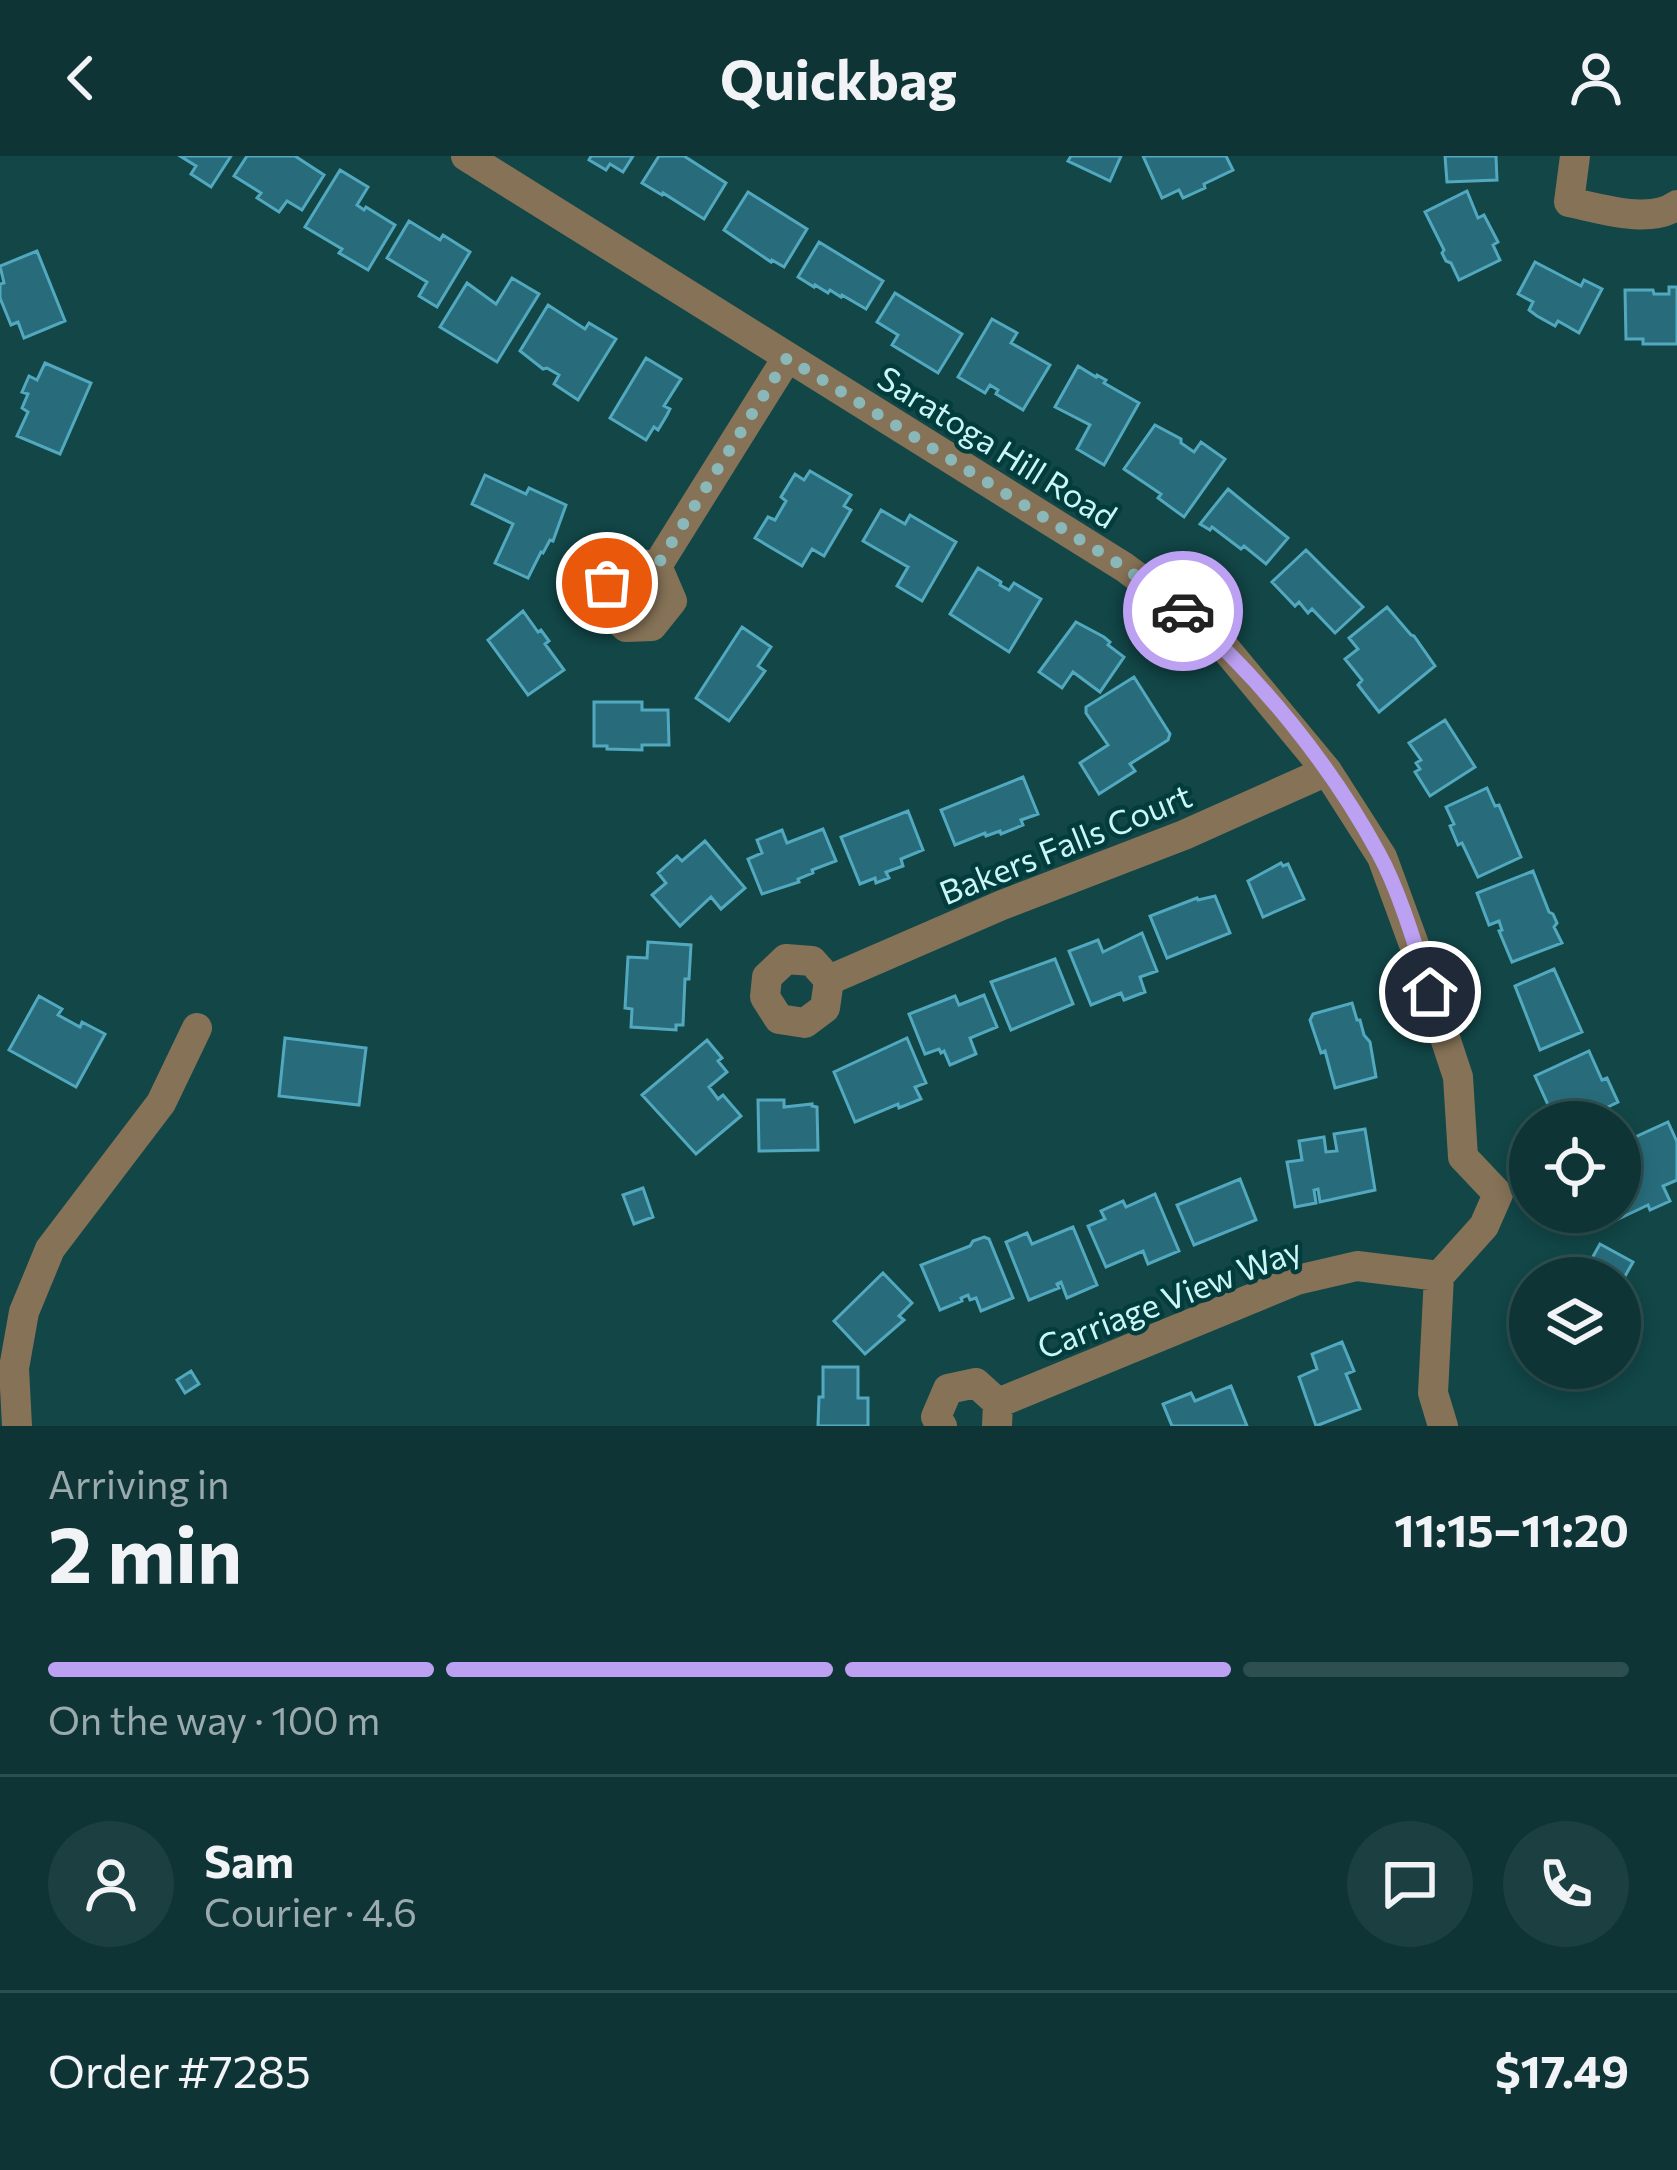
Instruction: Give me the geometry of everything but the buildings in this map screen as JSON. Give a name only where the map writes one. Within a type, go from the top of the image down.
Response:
[{"type":"street","name":"Saratoga Hill Road","points":[[466,156],[1124,567],[1226,648],[1327,771],[1382,857],[1417,950],[1458,1077],[1463,1157],[1498,1194],[1484,1226],[1439,1276]]},
{"type":"street","points":[[1575,156],[1569,202],[1626,215],[1671,211],[1677,205]]},
{"type":"street","points":[[657,566],[787,358]]},
{"type":"street","name":"Bakers Falls Court","points":[[829,980],[1002,905],[1184,836],[1327,771]]},
{"type":"street","points":[[17,1426],[17,1349],[24,1312],[50,1249],[161,1102],[197,1028]]},
{"type":"street","name":"Carriage View Way","points":[[942,1426],[936,1417],[948,1389],[976,1383],[998,1414],[1297,1280],[1358,1266],[1439,1276]]},
{"type":"street","points":[[1439,1276],[1433,1394],[1443,1426]]},
{"type":"way so far","points":[[607,583],[627,563],[657,566],[787,358],[1124,567],[1183,611]]},
{"type":"route","points":[[1183,611],[1226,648],[1327,771],[1382,857],[1430,992]]}]
